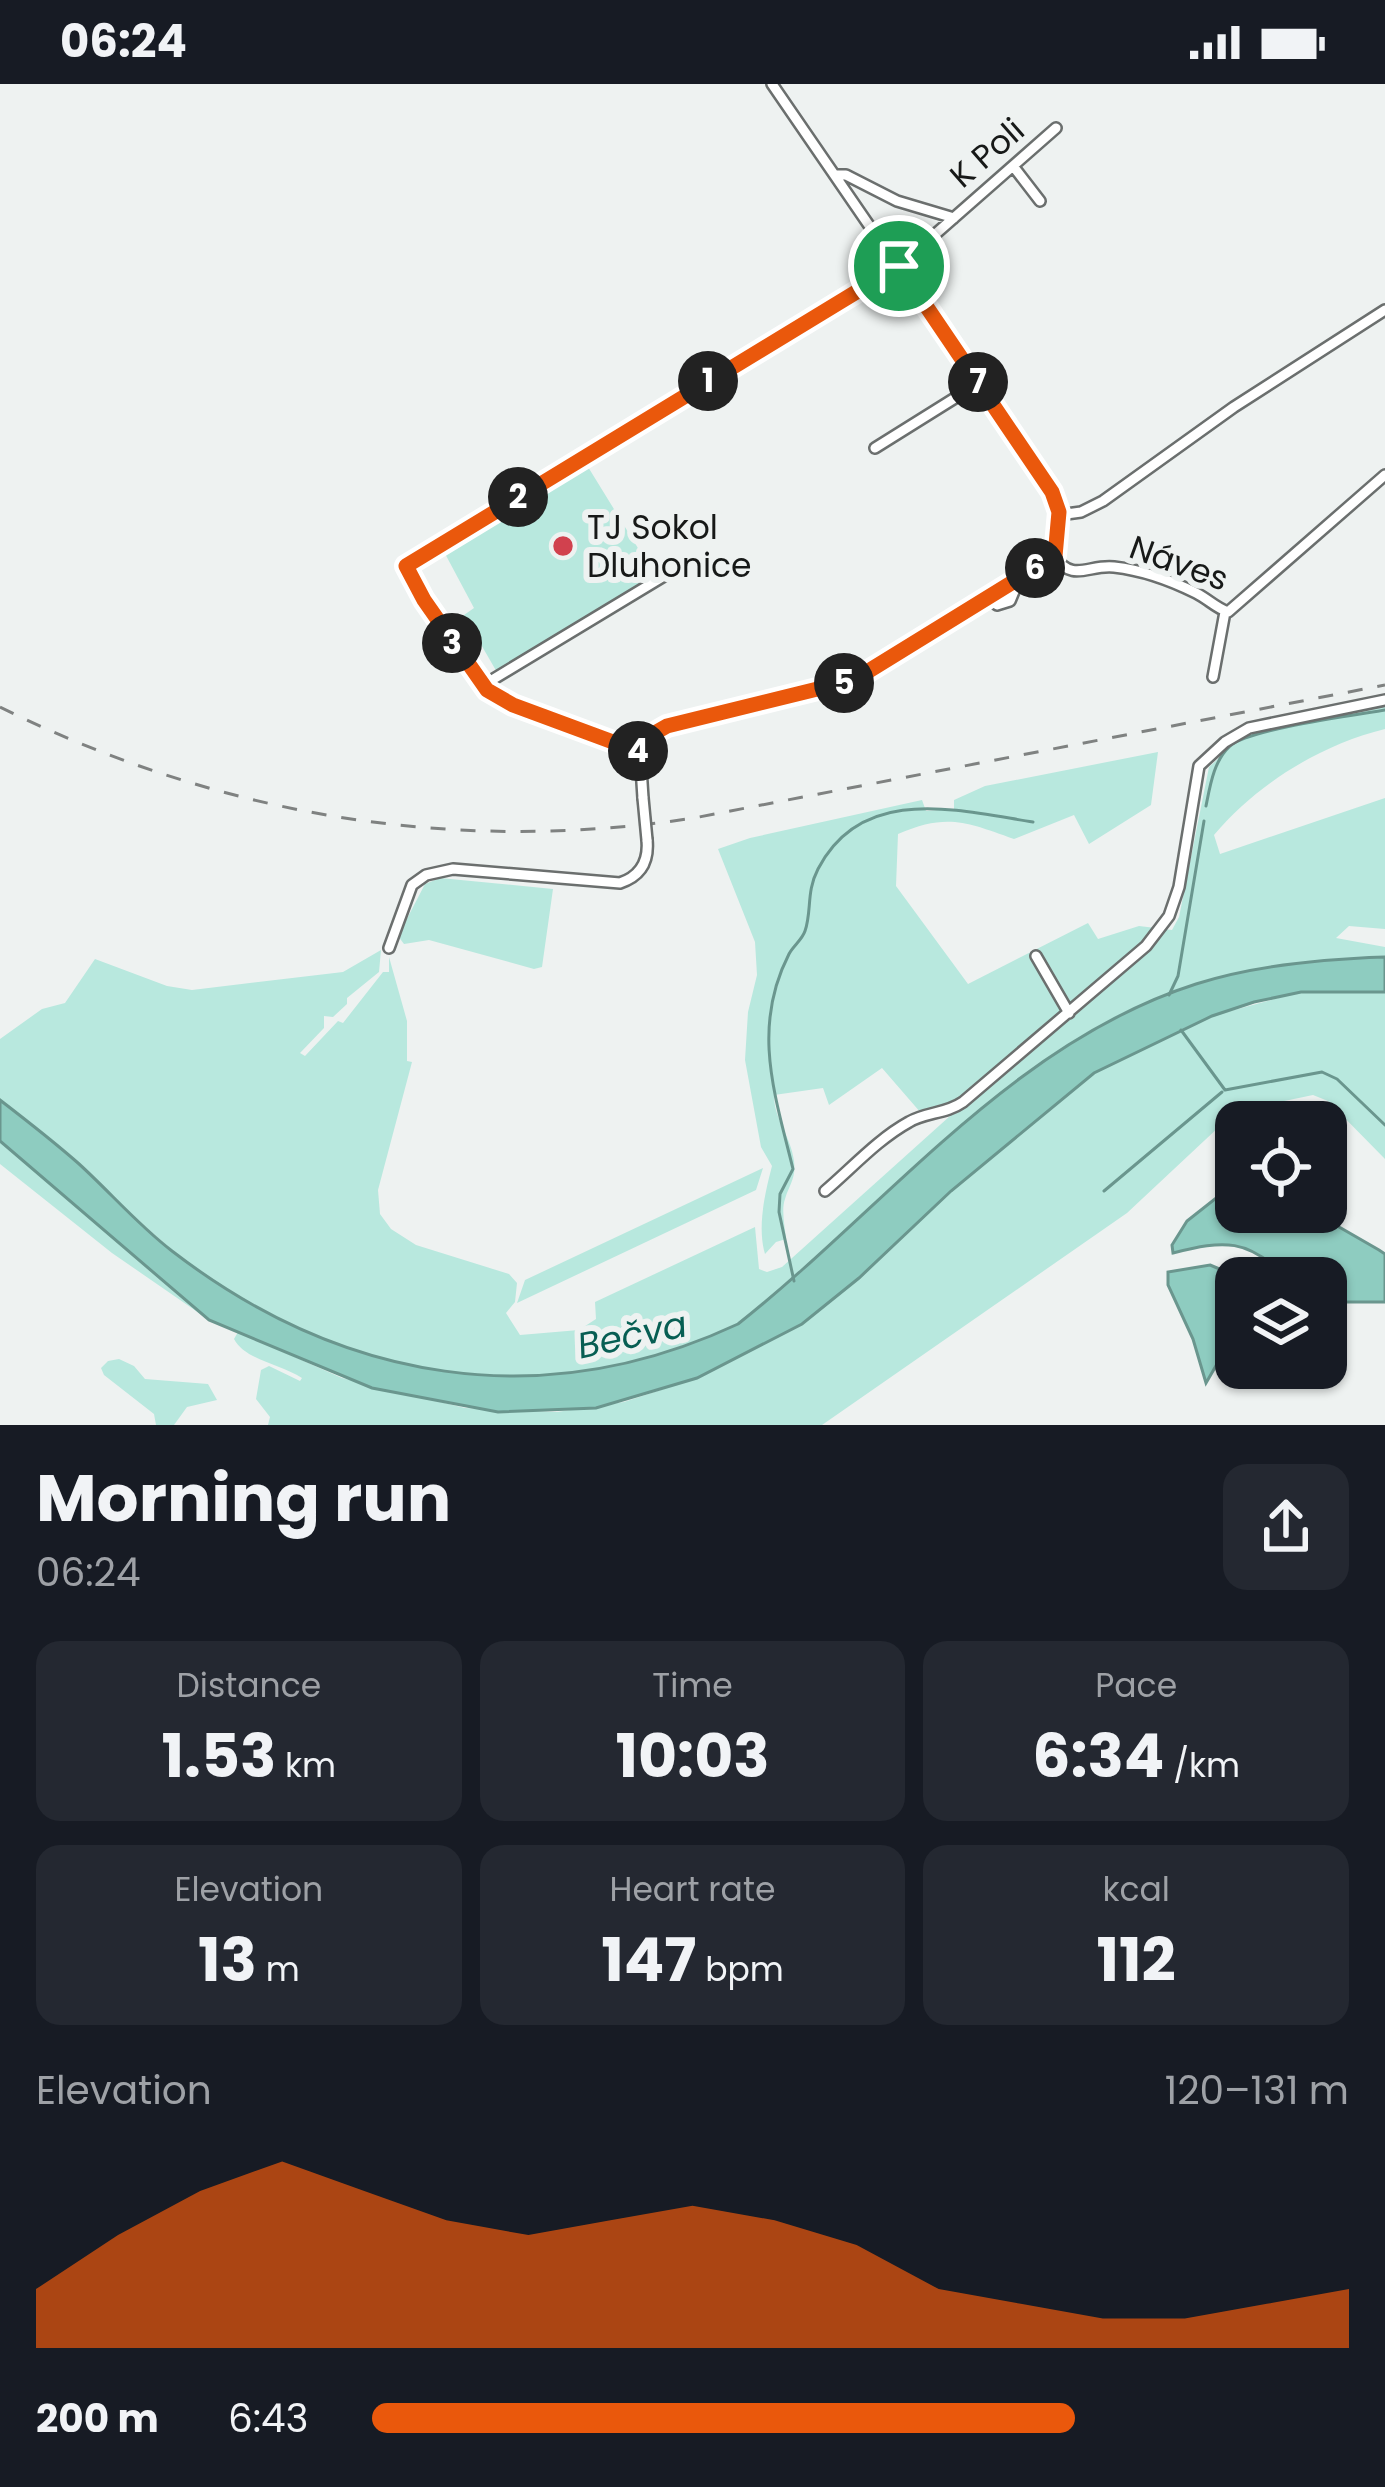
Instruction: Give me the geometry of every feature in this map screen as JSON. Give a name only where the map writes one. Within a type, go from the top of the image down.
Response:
[{"type":"street","points":[[388,948],[412,886],[426,875],[453,869],[620,883],[643,866],[647,840],[640,752],[653,734],[667,726],[854,680],[988,597],[998,605],[1010,601],[1020,577],[1055,556],[1059,515],[1052,492],[772,84]]},
{"type":"street","name":"K Poli","points":[[482,686],[406,566],[899,266],[1056,128]]},
{"type":"street","points":[[1013,166],[1040,201]]},
{"type":"street","name":"K Poli","points":[[835,175],[846,175],[908,206],[954,218]]},
{"type":"street","name":"Náves","points":[[1059,515],[1081,512],[1103,501],[1234,407],[1385,310]]},
{"type":"street","points":[[875,448],[979,383]]},
{"type":"street","name":"Náves","points":[[1055,556],[1076,573],[1110,566],[1147,574],[1198,594],[1226,612],[1238,607],[1385,475]]},
{"type":"street","points":[[640,752],[513,705],[482,686],[674,570]]},
{"type":"street","points":[[1213,677],[1226,612]]},
{"type":"street","points":[[825,1191],[902,1126],[950,1111],[963,1102],[1146,946],[1169,916],[1179,887],[1199,766],[1237,734],[1260,725],[1385,700]]},
{"type":"street","points":[[1036,956],[1069,1013]]},
{"type":"shaded area","name":"TJ Sokol Dluhonice","points":[[585,462],[657,579],[498,674],[464,615],[474,608],[442,548]]},
{"type":"shaded area","points":[[1385,705],[1385,729],[1337,745],[1291,769],[1250,799],[1214,835],[1220,854],[1385,798],[1385,929],[1349,926],[1336,938],[1385,947],[1385,957],[1173,996],[1116,1018],[1033,1068],[989,1102],[826,1253],[729,1330],[647,1359],[535,1377],[480,1376],[427,1369],[323,1338],[202,1273],[0,1100],[0,1039],[42,1009],[65,1003],[95,959],[167,986],[192,990],[343,972],[381,950],[379,972],[347,998],[333,1017],[324,1016],[324,1028],[300,1053],[305,1056],[338,1021],[343,1023],[383,972],[389,972],[389,957],[407,1021],[407,1061],[412,1062],[378,1190],[380,1214],[391,1229],[416,1245],[509,1274],[517,1283],[515,1302],[506,1313],[520,1335],[579,1330],[596,1319],[595,1302],[755,1227],[759,1269],[767,1272],[782,1267],[950,1116],[942,1110],[921,1113],[882,1068],[829,1105],[823,1088],[774,1095],[794,1172],[784,1203],[786,1239],[765,1254],[762,1221],[772,1166],[761,1147],[745,1060],[748,1012],[757,975],[755,942],[718,849],[922,800],[926,811],[954,809],[954,800],[985,786],[1158,752],[1151,805],[1089,844],[1074,815],[1014,839],[956,822],[898,834],[896,886],[968,984],[1088,923],[1098,939],[1139,926],[1172,930],[1179,917],[1209,767],[1245,734]]},
{"type":"shaded area","points":[[440,878],[553,889],[542,967],[534,969],[429,940],[404,944],[398,936],[425,884]]},
{"type":"shaded area","points":[[1385,957],[1385,992],[1301,992],[1254,1002],[1212,1016],[1094,1073],[951,1191],[859,1278],[802,1324],[697,1378],[596,1408],[498,1412],[372,1388],[209,1320],[0,1141],[0,1100],[78,1163],[172,1251],[237,1296],[304,1331],[374,1356],[445,1371],[517,1376],[590,1370],[664,1353],[738,1324],[1009,1087],[1067,1046],[1129,1011],[1196,984],[1242,972]]},
{"type":"shaded area","points":[[1301,992],[1385,992],[1385,1159],[1347,1120],[1347,1101],[1313,1095],[1284,1101],[1215,1101],[1215,1131],[1127,1213],[822,1425],[268,1425],[270,1417],[256,1399],[261,1370],[269,1366],[302,1378],[255,1357],[234,1339],[238,1332],[342,1378],[465,1408],[557,1412],[624,1402],[697,1378],[802,1324],[859,1278],[951,1191],[1094,1073],[1212,1016]]},
{"type":"shaded area","points":[[0,1141],[209,1320],[112,1253],[0,1164]]},
{"type":"shaded area","points":[[763,1168],[756,1190],[517,1303],[525,1280]]},
{"type":"shaded area","points":[[1215,1199],[1215,1233],[1347,1232],[1385,1254],[1385,1302],[1347,1302],[1347,1257],[1263,1257],[1221,1245],[1173,1253],[1172,1245],[1187,1221]]},
{"type":"shaded area","points":[[1215,1267],[1215,1367],[1206,1383],[1193,1339],[1168,1285],[1168,1272]]},
{"type":"shaded area","points":[[119,1359],[145,1379],[208,1384],[217,1400],[187,1407],[174,1425],[156,1425],[154,1414],[104,1375],[101,1368]]},
{"type":"waterway","points":[[1206,806],[1220,758],[1241,740],[1280,728],[1385,710]]},
{"type":"waterway","points":[[794,1281],[779,1212],[780,1194],[793,1169],[774,1088],[769,1035],[778,981],[805,931],[818,869],[837,842],[859,824],[885,814],[943,809],[1033,822]]},
{"type":"waterway","points":[[1169,995],[1178,976],[1204,821]]},
{"type":"waterway","points":[[1181,1030],[1225,1090],[1322,1072],[1337,1079],[1385,1125]]},
{"type":"waterway","points":[[1104,1191],[1222,1092]]},
{"type":"railway","points":[[0,707],[166,775],[252,799],[338,817],[426,828],[514,831],[694,818],[1385,685]]},
{"type":"place","name":"TJ Sokol Dluhonice","points":[[563,546]]},
{"type":"route","points":[[899,266],[1052,492],[1059,512],[1055,556],[854,680],[667,726],[653,734],[640,752],[513,705],[478,683],[406,566],[899,266]]},
{"type":"water label","name":"Bečva","points":[[632,1335]]}]
